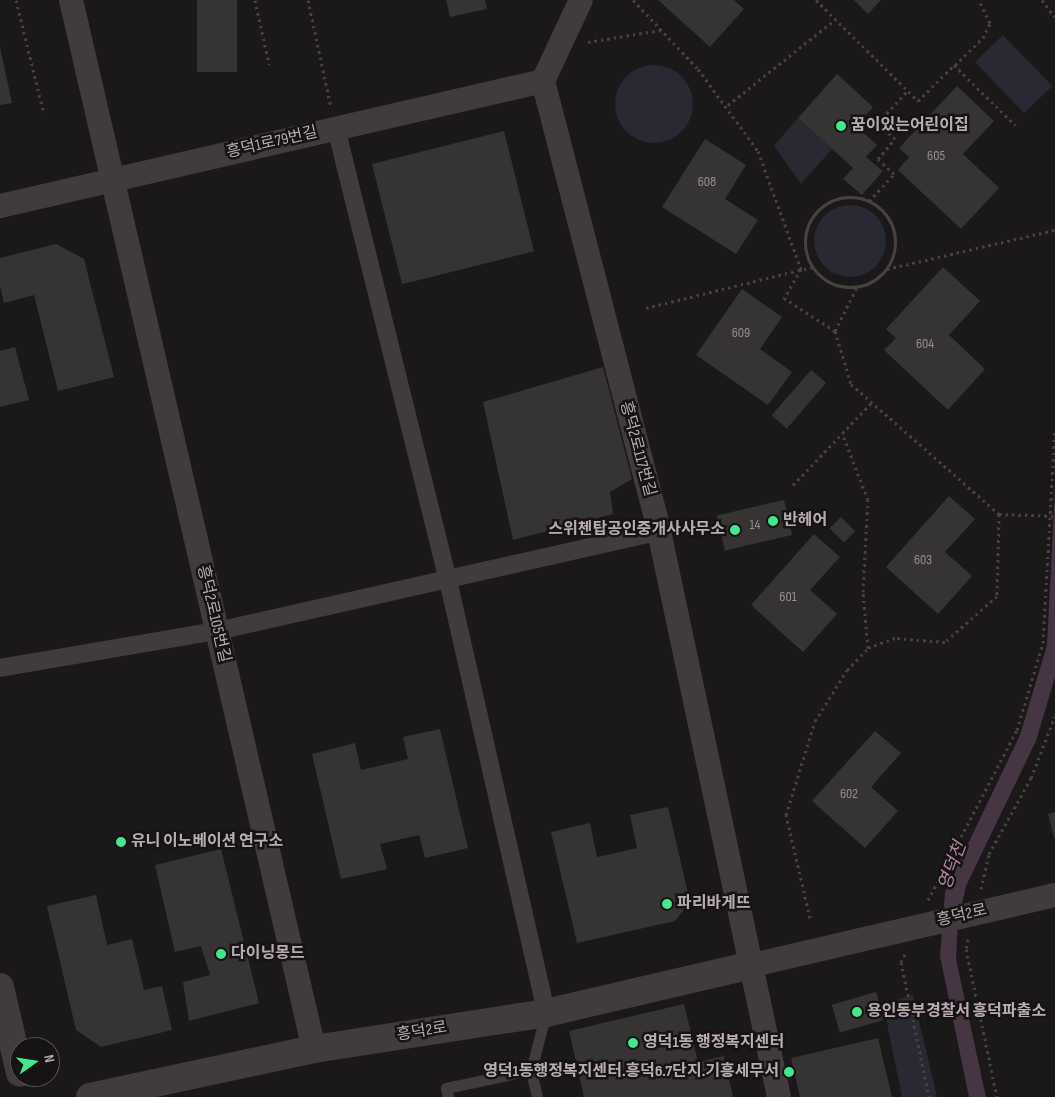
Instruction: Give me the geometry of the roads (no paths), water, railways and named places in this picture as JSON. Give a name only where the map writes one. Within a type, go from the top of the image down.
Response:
[{"type":"street","name":"흥덕2로105번길","points":[[71,0],[314,1049]]},
{"type":"street","points":[[544,81],[581,0]]},
{"type":"street","name":"흥덕1로79번길","points":[[0,206],[544,81]]},
{"type":"street","name":"흥덕2로117번길","points":[[544,81],[659,531],[753,965],[778,1097]]},
{"type":"street","points":[[336,128],[448,580],[546,1013]]},
{"type":"street","points":[[0,668],[217,631],[659,531]]},
{"type":"street","name":"흥덕2로","points":[[90,1097],[314,1049],[546,1013],[1055,895]]},
{"type":"street","points":[[0,988],[11,1037]]},
{"type":"lane","points":[[536,1097],[531,1070],[546,1013]]},
{"type":"lane","points":[[448,1097],[446,1088],[531,1070]]},
{"type":"place","name":"꿈이있는어린이집","points":[[841,126]]},
{"type":"place","name":"반헤어","points":[[773,521]]},
{"type":"place","name":"스위첸탑공인중개사사무소","points":[[735,530]]},
{"type":"place","name":"유니 이노베이션 연구소","points":[[121,842]]},
{"type":"place","name":"파리바게뜨","points":[[667,904]]},
{"type":"place","name":"다이닝몽드","points":[[221,954]]},
{"type":"place","name":"용인동부경찰서 흥덕파출소","points":[[857,1012]]},
{"type":"place","name":"영덕1동 행정복지센터","points":[[633,1043]]},
{"type":"place","name":"영덕1동행정복지센터.흥덕6.7단지.기흥세무서","points":[[789,1072]]},
{"type":"water label","name":"영덕천","points":[[953,866]]}]
